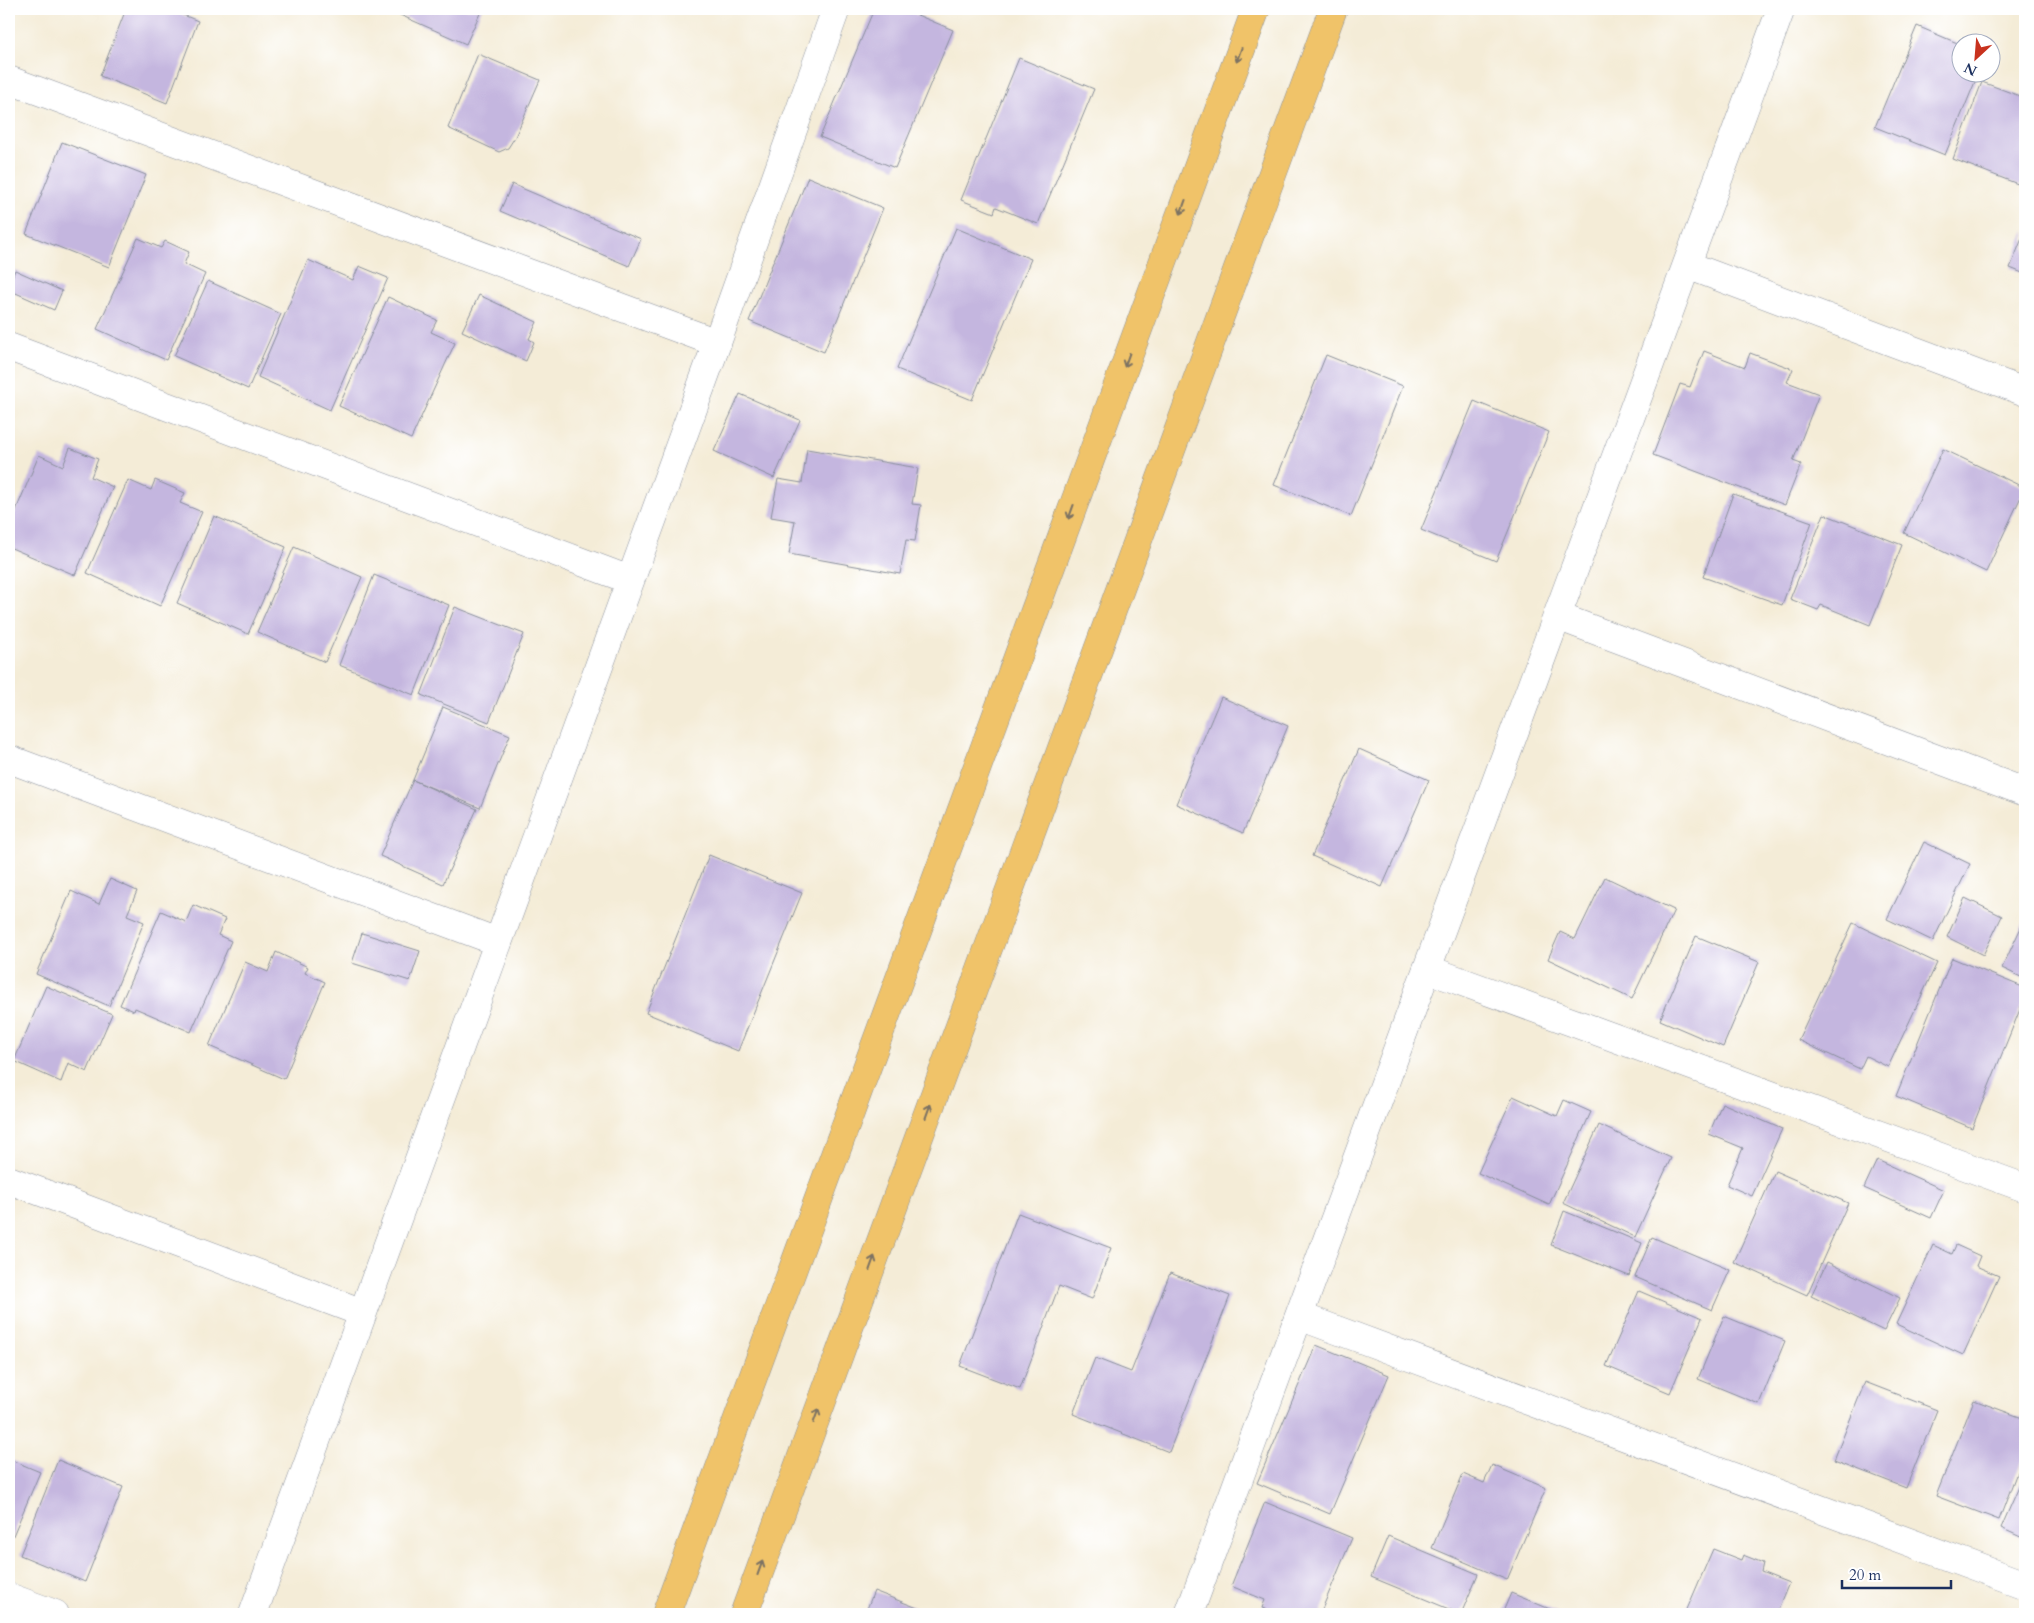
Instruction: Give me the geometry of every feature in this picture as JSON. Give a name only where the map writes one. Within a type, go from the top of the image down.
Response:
[{"type":"main road","points":[[666,1614],[1256,9]]},
{"type":"main road","points":[[744,1614],[1333,9]]},
{"type":"street","points":[[253,1614],[717,344],[836,9]]},
{"type":"street","points":[[1189,1614],[1781,9]]},
{"type":"street","points":[[9,80],[717,344]]},
{"type":"street","points":[[1687,265],[2025,392]]},
{"type":"street","points":[[9,347],[630,580]]},
{"type":"street","points":[[1557,616],[2025,792]]},
{"type":"street","points":[[9,759],[498,942]]},
{"type":"street","points":[[1427,969],[2025,1188]]},
{"type":"street","points":[[9,1180],[363,1313]]},
{"type":"street","points":[[1299,1316],[2025,1585]]},
{"type":"street","points":[[9,1597],[56,1614]]},
{"type":"building","points":[[126,9],[183,9],[181,14],[198,21],[167,103],[100,76]]},
{"type":"building","points":[[392,9],[482,9],[466,44],[391,11]]},
{"type":"building","points":[[874,9],[903,9],[953,30],[895,168],[820,137]]},
{"type":"building","points":[[1917,26],[1952,41],[1952,82],[1975,82],[1945,155],[1875,127]]},
{"type":"building","points":[[478,54],[540,80],[515,137],[508,148],[499,152],[448,128]]},
{"type":"building","points":[[1019,58],[1094,89],[1038,224],[996,207],[994,213],[961,200]]},
{"type":"building","points":[[1982,82],[2025,98],[2025,180],[2023,186],[1953,159]]},
{"type":"building","points":[[62,142],[146,175],[109,267],[26,234]]},
{"type":"building","points":[[808,177],[883,208],[824,352],[749,321]]},
{"type":"building","points":[[512,184],[641,239],[629,266],[500,211]]},
{"type":"building","points":[[956,228],[1031,259],[972,400],[897,369]]},
{"type":"building","points":[[2025,231],[2025,274],[2010,268]]},
{"type":"building","points":[[138,238],[161,248],[165,241],[189,252],[184,264],[205,274],[166,360],[97,329]]},
{"type":"building","points":[[308,260],[353,280],[359,266],[388,278],[330,410],[258,377]]},
{"type":"building","points":[[15,270],[62,291],[54,310],[9,290]]},
{"type":"building","points":[[208,281],[281,314],[248,389],[174,356]]},
{"type":"building","points":[[479,295],[537,322],[529,339],[534,342],[526,361],[462,331]]},
{"type":"building","points":[[388,297],[437,320],[431,332],[455,343],[411,439],[339,406]]},
{"type":"building","points":[[1704,351],[1745,367],[1750,353],[1793,369],[1787,382],[1819,394],[1793,461],[1801,464],[1785,505],[1653,455],[1680,384],[1690,387]]},
{"type":"building","points":[[1326,355],[1403,386],[1351,516],[1274,485]]},
{"type":"building","points":[[740,394],[800,420],[774,478],[714,451]]},
{"type":"building","points":[[1474,401],[1549,432],[1496,561],[1421,530]]},
{"type":"building","points":[[70,448],[98,459],[91,477],[113,487],[75,575],[9,547],[9,527],[39,455],[63,466]]},
{"type":"building","points":[[807,449],[918,468],[912,504],[921,505],[915,541],[906,540],[900,574],[789,554],[795,521],[771,517],[778,479],[802,483]]},
{"type":"building","points":[[1943,449],[2025,488],[1986,572],[1904,533]]},
{"type":"building","points":[[128,480],[151,490],[155,480],[185,493],[180,503],[202,512],[160,606],[87,573]]},
{"type":"building","points":[[1733,494],[1812,522],[1782,605],[1703,577]]},
{"type":"building","points":[[1824,514],[1902,545],[1870,625],[1821,605],[1818,610],[1790,599]]},
{"type":"building","points":[[214,516],[286,547],[248,634],[177,603]]},
{"type":"building","points":[[294,547],[362,577],[325,662],[257,632]]},
{"type":"building","points":[[374,575],[449,605],[414,695],[339,665]]},
{"type":"building","points":[[455,607],[524,634],[489,722],[421,695]]},
{"type":"building","points":[[1221,697],[1288,726],[1243,833],[1176,804]]},
{"type":"building","points":[[443,707],[510,735],[480,808],[413,780]]},
{"type":"building","points":[[1359,749],[1429,780],[1382,887],[1312,856]]},
{"type":"building","points":[[413,780],[477,809],[443,884],[380,856]]},
{"type":"building","points":[[1924,842],[1970,864],[1933,941],[1887,919]]},
{"type":"building","points":[[709,855],[802,893],[738,1051],[646,1013]]},
{"type":"building","points":[[1605,877],[1674,910],[1632,999],[1548,959],[1560,932],[1575,939]]},
{"type":"building","points":[[110,879],[137,891],[127,915],[144,922],[109,1006],[36,974],[71,891],[99,904]]},
{"type":"building","points":[[1965,898],[2002,916],[1983,955],[1947,937]]},
{"type":"building","points":[[193,905],[225,919],[218,935],[231,941],[191,1032],[135,1008],[134,1011],[120,1005],[161,911],[186,922]]},
{"type":"building","points":[[2025,919],[2025,979],[2002,968]]},
{"type":"building","points":[[1853,923],[1937,963],[1888,1067],[1866,1056],[1860,1069],[1798,1040]]},
{"type":"building","points":[[362,933],[420,951],[410,981],[352,963]]},
{"type":"building","points":[[1696,936],[1759,962],[1723,1047],[1660,1020]]},
{"type":"building","points":[[276,952],[308,967],[305,973],[325,982],[284,1079],[209,1046],[245,962],[268,972]]},
{"type":"building","points":[[1952,958],[2025,988],[2025,997],[1972,1128],[1896,1096]]},
{"type":"building","points":[[46,986],[112,1014],[87,1072],[68,1063],[61,1082],[14,1061]]},
{"type":"building","points":[[1513,1096],[1557,1116],[1564,1100],[1591,1112],[1549,1205],[1478,1173]]},
{"type":"building","points":[[1722,1103],[1782,1129],[1752,1196],[1727,1185],[1743,1148],[1709,1134]]},
{"type":"building","points":[[1599,1125],[1671,1158],[1635,1237],[1563,1203]]},
{"type":"building","points":[[1877,1160],[1944,1190],[1931,1218],[1864,1188]]},
{"type":"building","points":[[1775,1171],[1848,1203],[1807,1295],[1734,1262]]},
{"type":"building","points":[[1564,1211],[1642,1243],[1629,1276],[1551,1245]]},
{"type":"building","points":[[1018,1213],[1111,1248],[1092,1299],[1059,1286],[1020,1389],[960,1366]]},
{"type":"building","points":[[1652,1237],[1730,1270],[1712,1310],[1635,1277]]},
{"type":"building","points":[[1933,1245],[1952,1254],[1956,1245],[1980,1256],[1976,1266],[1999,1276],[1963,1355],[1896,1324]]},
{"type":"building","points":[[1827,1262],[1900,1298],[1884,1331],[1811,1296]]},
{"type":"building","points":[[1170,1273],[1230,1296],[1169,1452],[1073,1414],[1095,1358],[1131,1372]]},
{"type":"building","points":[[1639,1291],[1702,1318],[1670,1393],[1606,1366]]},
{"type":"building","points":[[1724,1316],[1785,1341],[1759,1404],[1698,1379]]},
{"type":"building","points":[[1316,1345],[1389,1375],[1330,1514],[1257,1483]]},
{"type":"building","points":[[1865,1382],[1937,1410],[1906,1488],[1834,1460]]},
{"type":"building","points":[[1974,1400],[2025,1419],[2025,1451],[1999,1520],[1936,1496]]},
{"type":"building","points":[[9,1459],[40,1472],[9,1545]]},
{"type":"building","points":[[58,1460],[123,1487],[85,1582],[20,1555]]},
{"type":"building","points":[[1492,1465],[1546,1488],[1507,1580],[1432,1548],[1463,1474],[1484,1483]]},
{"type":"building","points":[[2025,1473],[2025,1539],[2001,1528]]},
{"type":"building","points":[[1265,1502],[1352,1538],[1320,1614],[1278,1614],[1262,1608],[1265,1600],[1231,1586]]},
{"type":"building","points":[[1388,1536],[1478,1574],[1461,1614],[1371,1577]]},
{"type":"building","points":[[1713,1549],[1741,1560],[1743,1555],[1763,1563],[1761,1572],[1789,1583],[1776,1614],[1685,1614]]},
{"type":"building","points":[[874,1591],[933,1614],[865,1614]]},
{"type":"building","points":[[1511,1593],[1562,1614],[1502,1614]]}]
